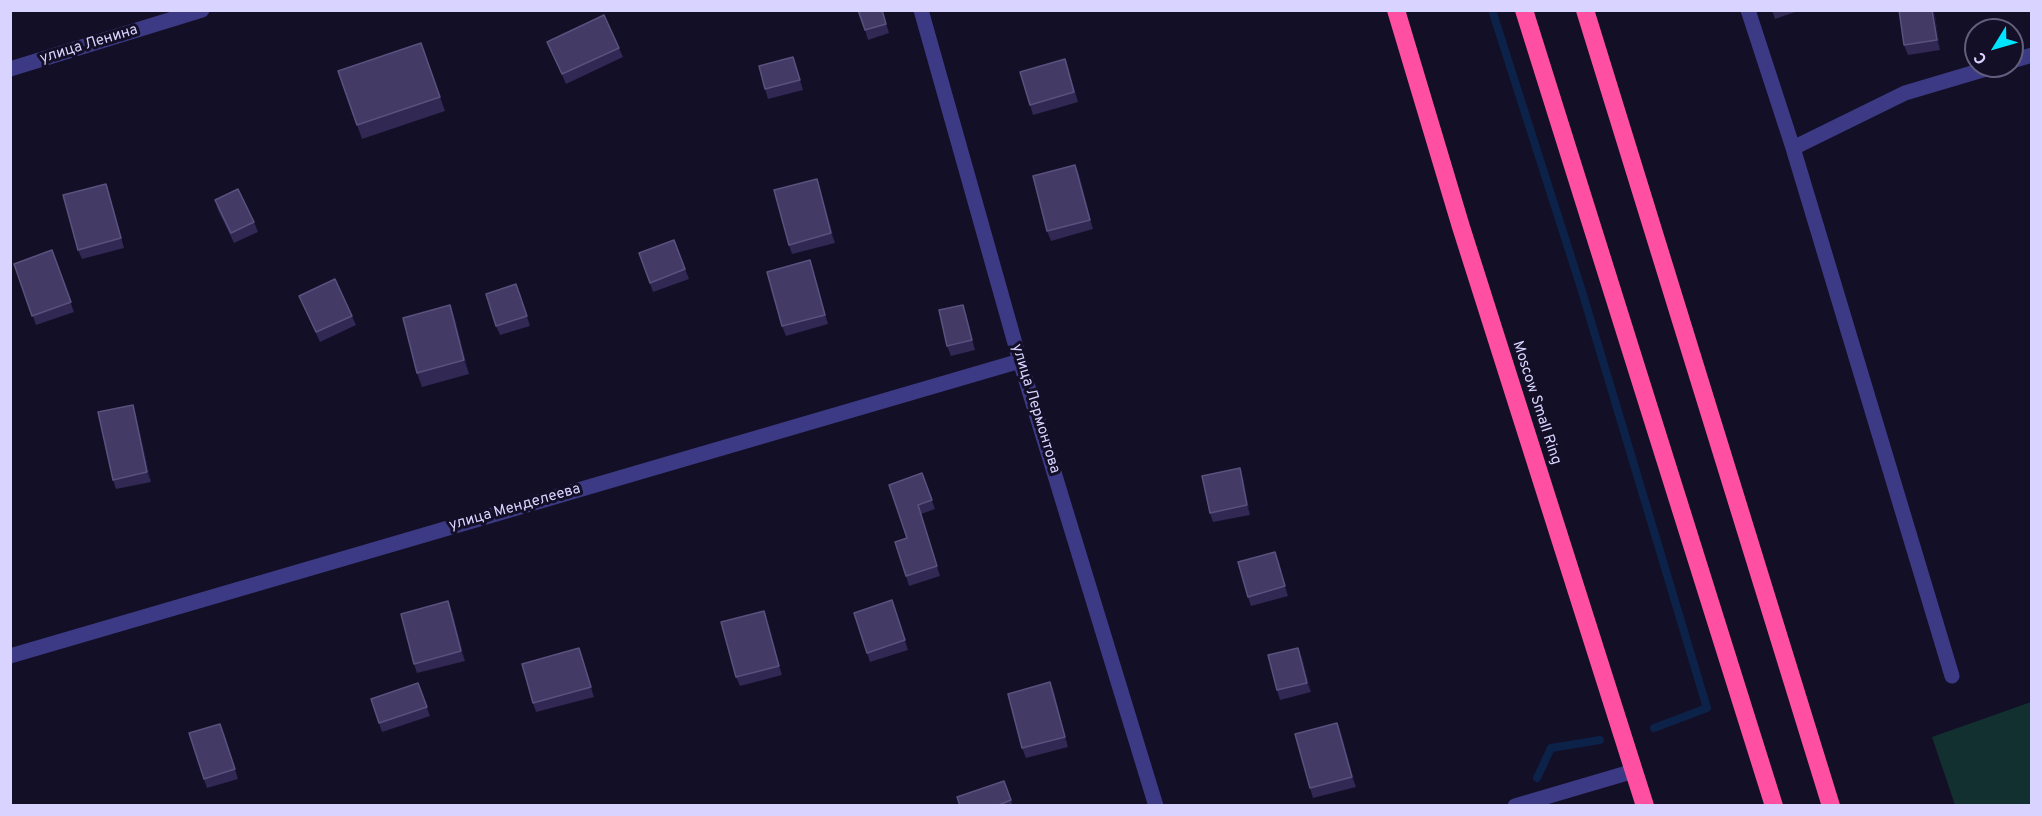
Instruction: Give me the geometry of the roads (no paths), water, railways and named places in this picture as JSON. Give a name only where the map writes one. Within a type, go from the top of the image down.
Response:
[{"type":"highway","name":"Moscow Small Ring","points":[[1396,10],[1461,227],[1645,806]]},
{"type":"highway","points":[[1524,10],[1774,806]]},
{"type":"highway","points":[[1585,10],[1831,806]]},
{"type":"street","name":"улица Ленина","points":[[10,69],[202,10]]},
{"type":"street","name":"улица Лермонтова","points":[[921,10],[1020,361],[1156,806]]},
{"type":"street","points":[[1748,10],[1793,148],[1952,676]]},
{"type":"street","points":[[1793,148],[1905,93],[1964,75]]},
{"type":"street","name":"улица Менделеева","points":[[10,656],[1020,361]]},
{"type":"street","points":[[1515,806],[1634,771]]},
{"type":"waterway","points":[[1492,10],[1581,288],[1707,708],[1654,728]]},
{"type":"waterway","points":[[1537,778],[1551,748],[1600,740]]}]
